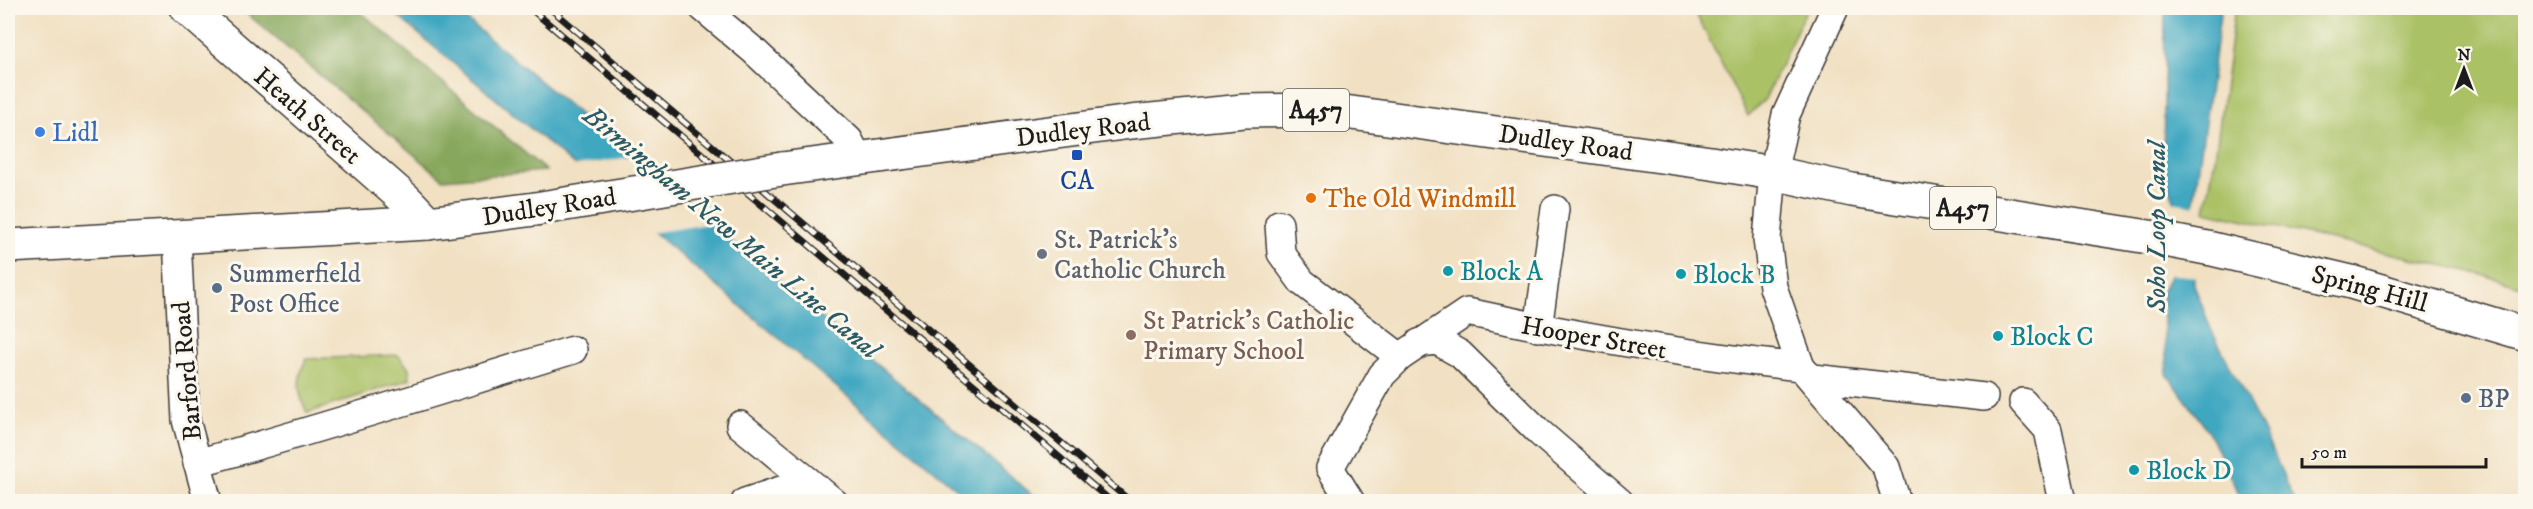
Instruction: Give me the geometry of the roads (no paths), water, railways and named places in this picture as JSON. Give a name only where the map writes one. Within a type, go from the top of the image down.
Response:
[{"type":"main road","name":"Heath Street","points":[[187,8],[406,200],[428,223]]},
{"type":"main road","name":"Dudley Road","points":[[8,246],[428,223],[535,209],[858,158],[1131,122],[1244,111],[1330,110],[1551,139],[1773,173],[1852,190],[2212,249]]},
{"type":"main road","name":"Spring Hill","points":[[2212,249],[2351,282],[2526,334]]},
{"type":"street","points":[[704,8],[754,51],[849,140],[858,158]]},
{"type":"street","points":[[1835,8],[1786,115],[1773,173],[1767,239],[1773,287],[1807,373],[1886,466],[1897,501]]},
{"type":"street","name":"Hooper Street","points":[[1538,328],[1555,208]]},
{"type":"street","points":[[1279,224],[1281,253],[1302,282],[1409,350],[1437,341],[1460,354],[1604,496]]},
{"type":"street","name":"Barford Road","points":[[177,238],[186,420],[208,501]]},
{"type":"street","name":"Hooper Street","points":[[1351,501],[1330,468],[1382,375],[1409,350],[1467,312],[1538,328],[1807,373],[1984,397]]},
{"type":"street","points":[[197,463],[290,437],[573,350]]},
{"type":"street","points":[[2023,402],[2048,430],[2063,501]]},
{"type":"street","points":[[740,425],[834,501]]},
{"type":"street","points":[[745,501],[808,481]]},
{"type":"water","points":[[388,8],[453,8],[1040,501],[971,501]]},
{"type":"water","points":[[2165,8],[2221,8],[2193,209],[2194,284],[2211,329],[2260,424],[2295,501],[2242,501],[2208,431],[2167,374],[2162,292],[2171,274],[2175,203],[2163,175]]},
{"type":"railway","points":[[530,8],[1112,502]]},
{"type":"railway","points":[[550,8],[1131,502]]},
{"type":"place","name":"Lidl","points":[[40,132]]},
{"type":"place","name":"CA","points":[[1077,155]]},
{"type":"place","name":"The Old Windmill","points":[[1311,198]]},
{"type":"place","name":"St. Patrick's Catholic Church","points":[[1042,254]]},
{"type":"place","name":"Block A","points":[[1448,271]]},
{"type":"place","name":"Block B","points":[[1681,274]]},
{"type":"place","name":"Summerfield Post Office","points":[[217,288]]},
{"type":"place","name":"St Patrick's Catholic Primary School","points":[[1131,335]]},
{"type":"place","name":"Block C","points":[[1998,336]]},
{"type":"place","name":"BP","points":[[2466,398]]},
{"type":"place","name":"Block D","points":[[2134,470]]},
{"type":"water label","name":"Soho Loop Canal","points":[[2156,227]]},
{"type":"water label","name":"Birmingham New Main Line Canal","points":[[732,232]]}]
